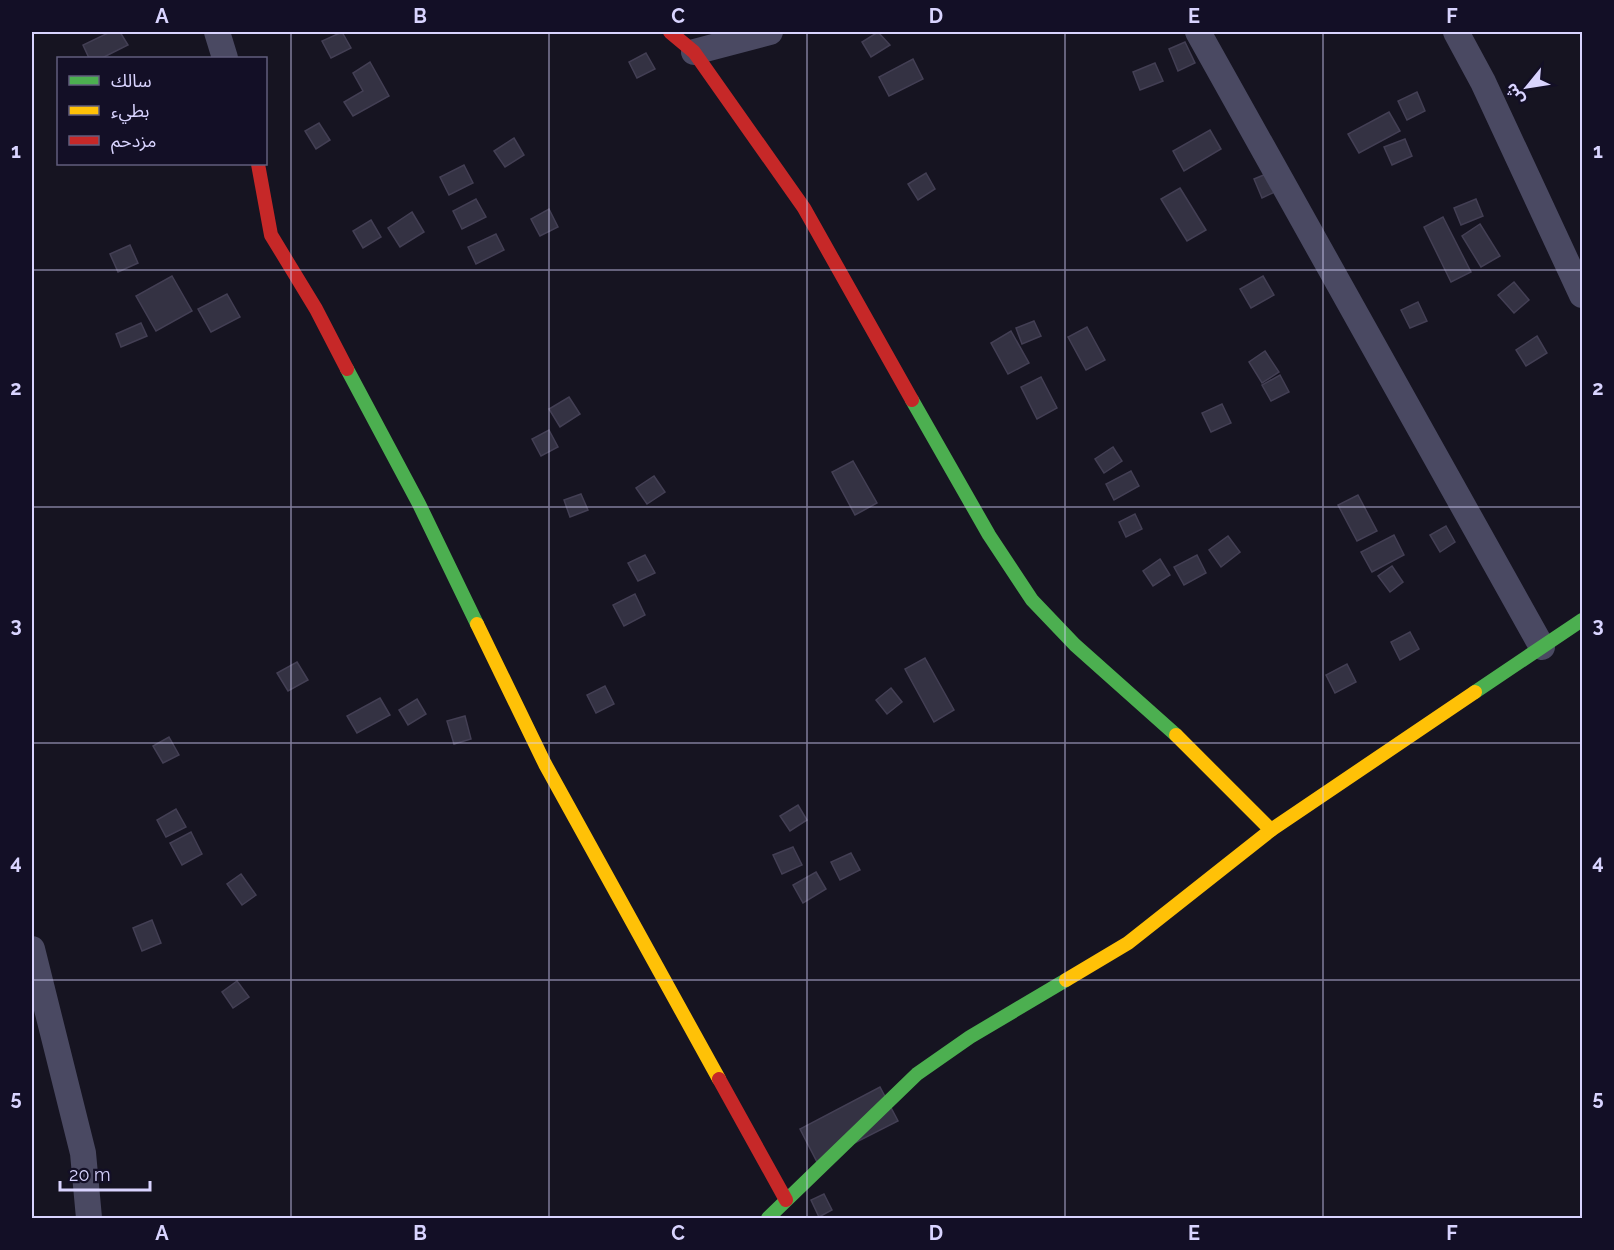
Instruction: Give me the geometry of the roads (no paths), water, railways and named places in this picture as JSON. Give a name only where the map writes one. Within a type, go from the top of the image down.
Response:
[{"type":"street","points":[[217,32],[225,57]]},
{"type":"street","points":[[670,32],[694,52],[804,207],[989,535],[1032,600],[1075,645],[1193,750],[1271,830]]},
{"type":"street","points":[[694,52],[770,32]]},
{"type":"street","points":[[1198,32],[1542,647]]},
{"type":"street","points":[[1456,32],[1483,82],[1582,295]]},
{"type":"street","points":[[258,165],[271,235],[316,309],[419,504],[545,764],[786,1200]]},
{"type":"street","points":[[768,1218],[917,1074],[970,1037],[1128,943],[1271,830],[1582,620]]},
{"type":"street","points":[[32,949],[83,1153],[89,1218]]}]
